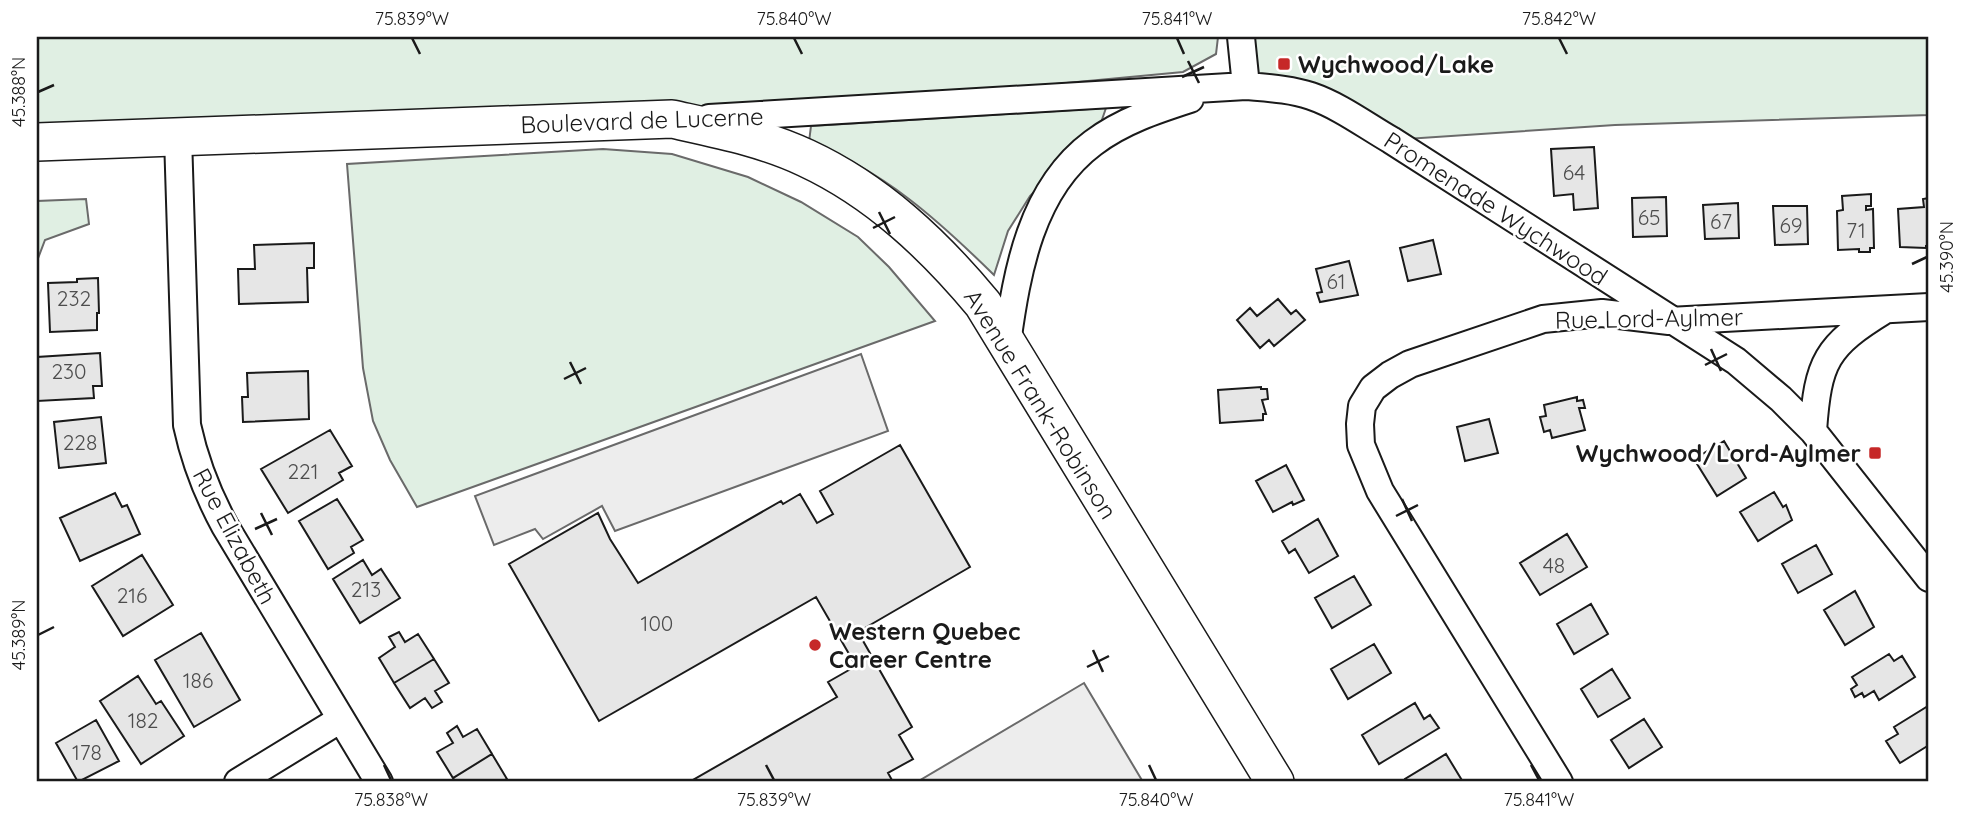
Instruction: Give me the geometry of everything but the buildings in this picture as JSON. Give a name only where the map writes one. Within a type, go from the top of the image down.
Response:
[{"type":"main road","name":"Boulevard de Lucerne","points":[[37,142],[672,119]]},
{"type":"main road","name":"Avenue Frank-Robinson","points":[[672,119],[717,129],[786,150],[837,174],[921,236],[950,265],[983,304],[1275,782]]},
{"type":"street","points":[[1007,343],[1013,296],[1022,260],[1045,198],[1066,169],[1092,144],[1122,124],[1196,97],[1246,86],[1241,37]]},
{"type":"street","name":"Boulevard de Lucerne","points":[[672,119],[821,113],[1246,86]]},
{"type":"street","name":"Promenade Wychwood","points":[[1246,86],[1311,96],[1336,107],[1669,321],[1736,361],[1781,399],[1813,431],[1929,578]]},
{"type":"street","name":"Rue Elizabeth","points":[[178,136],[187,425],[194,460],[206,491],[225,526],[379,782]]},
{"type":"street","name":"Rue Lord-Aylmer","points":[[1559,782],[1380,491],[1362,445],[1360,424],[1362,406],[1373,388],[1390,374],[1410,364],[1543,319],[1602,313],[1669,321],[1929,307]]},
{"type":"street","points":[[1813,431],[1815,398],[1826,362],[1837,344],[1854,329],[1886,309]]},
{"type":"street","points":[[238,782],[341,719]]},
{"type":"green space","points":[[37,37],[1218,37],[1216,54],[1183,72],[707,117],[37,138]]},
{"type":"green space","points":[[1241,37],[1929,37],[1929,115],[1615,125],[1391,140],[1336,107],[1246,86]]},
{"type":"green space","points":[[1106,108],[1096,137],[1060,164],[1030,196],[1008,231],[994,275],[931,216],[886,182],[862,167],[809,142],[811,126]]},
{"type":"green space","points":[[603,149],[672,154],[748,177],[801,202],[858,237],[889,267],[935,321],[417,507],[390,460],[373,421],[363,368],[347,164]]},
{"type":"green space","points":[[86,199],[89,224],[45,240],[37,261],[37,201]]},
{"type":"shaded area","points":[[861,354],[888,431],[615,531],[602,506],[543,539],[535,529],[494,545],[475,496]]},
{"type":"shaded area","points":[[1084,683],[1143,782],[917,782]]},
{"type":"place","name":"Wychwood/Lake","points":[[1284,64]]},
{"type":"place","name":"Wychwood/Lord-Aylmer","points":[[1875,453]]},
{"type":"place","name":"Western Quebec Career Centre","points":[[815,645]]}]
